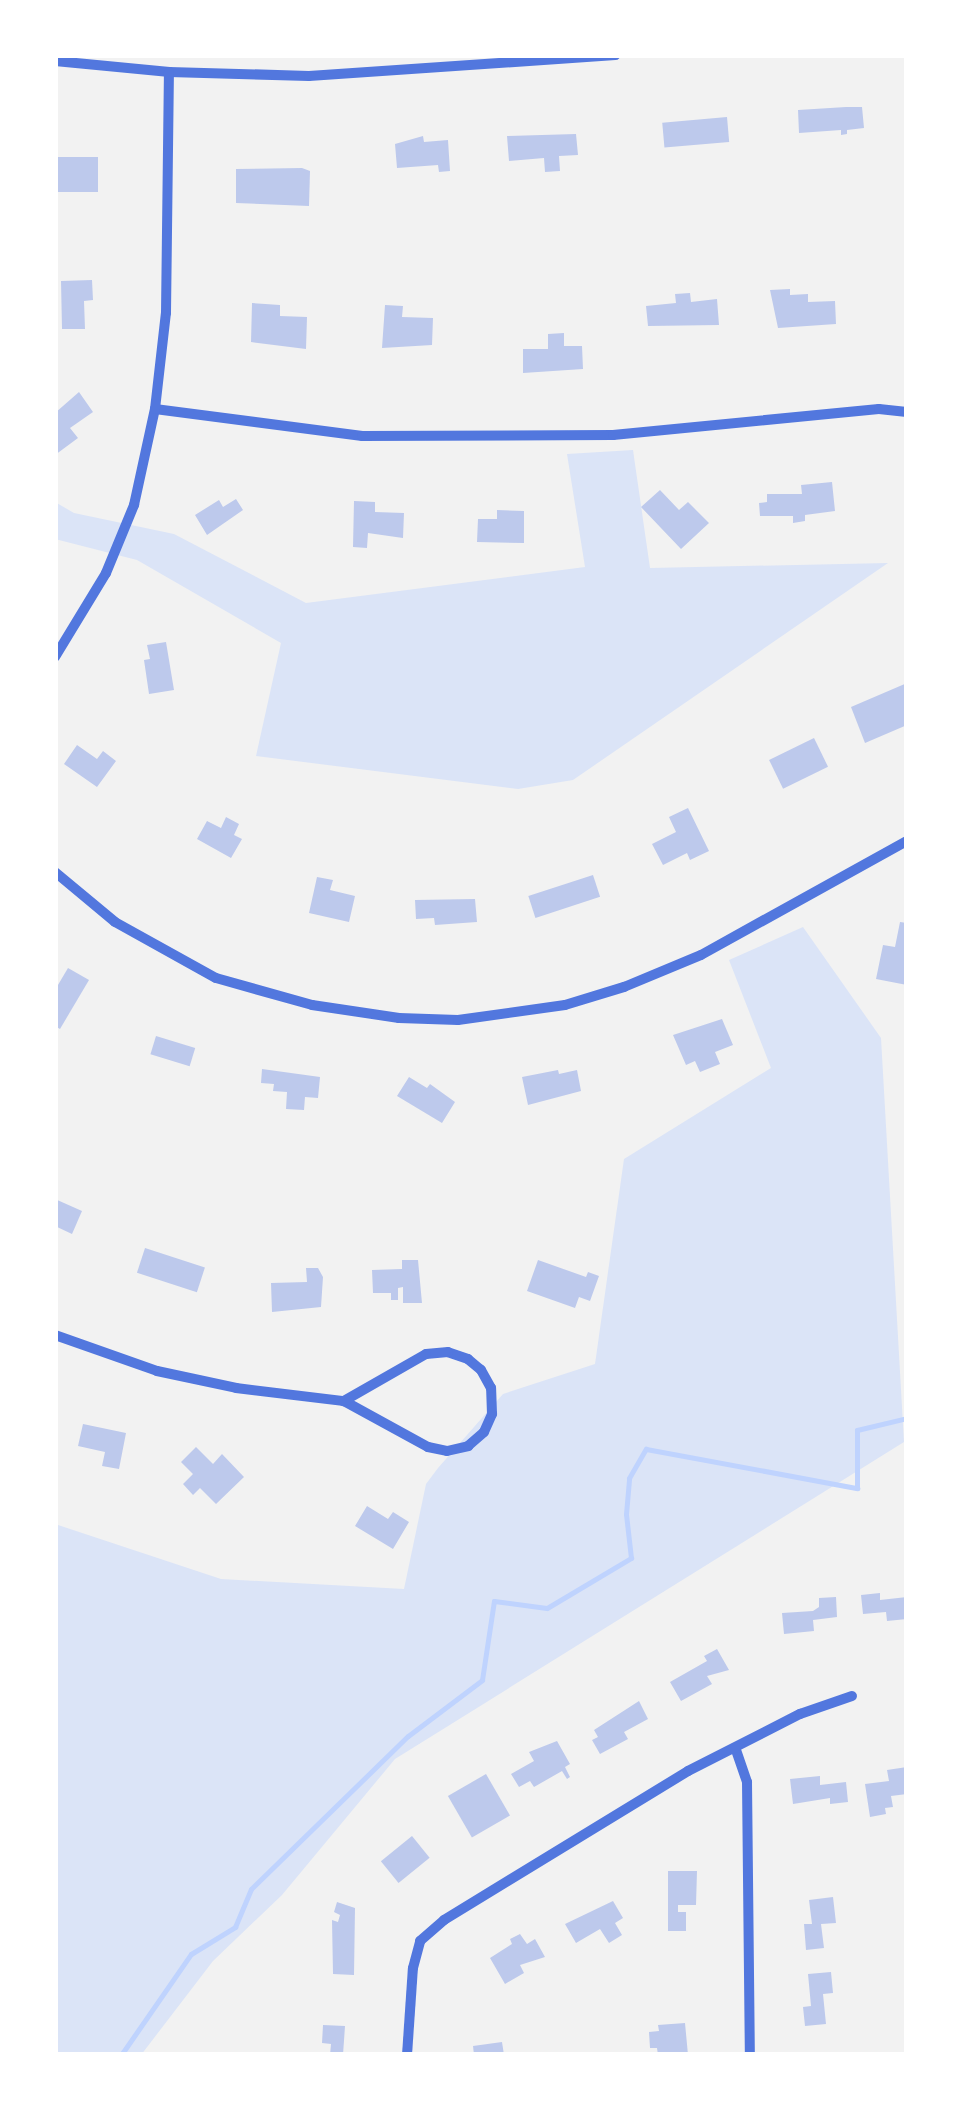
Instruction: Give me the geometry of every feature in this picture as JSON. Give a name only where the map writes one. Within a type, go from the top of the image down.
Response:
[{"type":"street","points":[[55,61],[169,72],[324,75],[615,55]]},
{"type":"street","points":[[55,657],[106,574],[134,505],[155,409],[166,313],[169,72]]},
{"type":"street","points":[[155,409],[362,436],[613,435],[879,410],[907,412]]},
{"type":"street","points":[[55,872],[115,922],[216,978],[312,1005],[400,1018],[458,1020],[547,1008],[624,987],[701,955],[907,841]]},
{"type":"street","points":[[55,1335],[156,1371],[236,1388],[344,1401],[428,1447],[448,1450],[468,1446],[484,1432],[492,1414],[491,1388],[480,1370],[448,1352],[426,1354],[344,1401]]},
{"type":"street","points":[[407,2055],[413,1968],[420,1942],[432,1930],[688,1771],[736,1750],[800,1714],[852,1696]]},
{"type":"street","points":[[736,1750],[747,1782],[750,2055]]},
{"type":"shaded area","points":[[633,450],[650,568],[888,563],[573,780],[518,789],[256,756],[281,643],[137,560],[55,539],[55,502],[74,513],[174,534],[306,603],[585,567],[567,454]]},
{"type":"shaded area","points":[[803,927],[881,1038],[904,1442],[395,1759],[282,1895],[213,1961],[141,2055],[55,2055],[55,1524],[221,1579],[404,1589],[426,1484],[438,1468],[503,1394],[595,1364],[624,1159],[771,1068],[729,960]]},
{"type":"building","points":[[862,107],[864,128],[847,130],[847,134],[841,135],[841,130],[799,133],[798,110]]},
{"type":"building","points":[[727,117],[729,142],[664,148],[662,123]]},
{"type":"building","points":[[576,134],[578,155],[559,156],[560,171],[545,172],[544,158],[509,161],[507,136]]},
{"type":"building","points":[[423,136],[424,142],[448,140],[450,171],[439,172],[438,165],[397,168],[395,144]]},
{"type":"building","points":[[55,157],[98,157],[98,192],[55,192]]},
{"type":"building","points":[[236,169],[310,171],[309,206],[236,203]]},
{"type":"building","points":[[92,280],[93,300],[84,301],[85,329],[62,329],[61,281]]},
{"type":"building","points":[[790,289],[790,295],[808,294],[808,302],[835,301],[836,324],[778,328],[770,290]]},
{"type":"building","points":[[690,293],[691,302],[717,299],[719,325],[648,326],[646,306],[676,303],[675,294]]},
{"type":"building","points":[[252,303],[280,305],[280,316],[307,317],[306,349],[251,342]]},
{"type":"building","points":[[385,305],[403,306],[402,317],[433,318],[432,345],[382,348]]},
{"type":"building","points":[[564,333],[564,346],[582,346],[583,369],[523,373],[523,349],[548,349],[548,334]]},
{"type":"building","points":[[79,392],[93,412],[70,428],[78,438],[55,455],[55,413]]},
{"type":"building","points":[[832,482],[835,511],[805,515],[805,521],[793,523],[793,516],[760,516],[759,503],[767,502],[767,494],[802,494],[801,485]]},
{"type":"building","points":[[660,490],[679,510],[688,502],[709,523],[681,549],[641,507]]},
{"type":"building","points":[[236,499],[243,510],[207,535],[195,515],[219,500],[223,507]]},
{"type":"building","points":[[354,501],[375,502],[375,512],[404,513],[403,538],[368,533],[367,548],[353,547]]},
{"type":"building","points":[[497,510],[524,511],[524,543],[477,542],[478,519],[497,519]]},
{"type":"building","points":[[166,642],[174,690],[149,694],[144,660],[150,659],[147,645]]},
{"type":"building","points":[[907,683],[907,725],[865,743],[851,707]]},
{"type":"building","points":[[814,738],[828,767],[783,789],[769,760]]},
{"type":"building","points":[[77,745],[97,759],[103,751],[116,761],[97,787],[64,764]]},
{"type":"building","points":[[688,808],[709,851],[690,860],[687,853],[663,865],[652,844],[676,832],[669,817]]},
{"type":"building","points":[[226,817],[239,824],[234,835],[242,839],[231,858],[197,839],[207,821],[221,828]]},
{"type":"building","points":[[593,875],[600,897],[535,918],[528,896]]},
{"type":"building","points":[[317,877],[333,880],[330,890],[355,896],[349,922],[309,913]]},
{"type":"building","points":[[475,899],[477,922],[435,925],[434,918],[416,919],[415,900]]},
{"type":"building","points":[[900,922],[907,923],[907,985],[876,979],[883,945],[895,947]]},
{"type":"building","points":[[68,968],[89,980],[60,1029],[55,1026],[55,990]]},
{"type":"building","points":[[722,1019],[733,1045],[715,1052],[720,1064],[700,1072],[695,1061],[686,1065],[673,1035]]},
{"type":"building","points":[[156,1036],[195,1048],[190,1066],[150,1054]]},
{"type":"building","points":[[262,1069],[320,1077],[318,1098],[305,1097],[304,1110],[286,1109],[287,1092],[273,1091],[274,1084],[261,1083]]},
{"type":"building","points":[[558,1070],[559,1074],[577,1070],[581,1091],[528,1105],[522,1077]]},
{"type":"building","points":[[409,1077],[427,1088],[430,1084],[455,1102],[442,1123],[397,1096]]},
{"type":"building","points":[[55,1199],[82,1211],[72,1234],[55,1226]]},
{"type":"building","points":[[145,1248],[205,1267],[197,1292],[137,1273]]},
{"type":"building","points":[[402,1260],[418,1260],[422,1303],[403,1303],[403,1287],[398,1288],[398,1300],[391,1300],[391,1293],[373,1293],[372,1270],[402,1269]]},
{"type":"building","points":[[538,1260],[586,1277],[588,1272],[599,1276],[590,1301],[579,1297],[575,1308],[527,1291]]},
{"type":"building","points":[[306,1268],[318,1268],[323,1277],[321,1307],[272,1312],[271,1283],[307,1282]]},
{"type":"building","points":[[83,1424],[126,1433],[119,1469],[102,1466],[105,1452],[78,1446]]},
{"type":"building","points":[[196,1447],[213,1464],[222,1454],[244,1477],[216,1504],[200,1488],[193,1495],[183,1484],[193,1474],[181,1462]]},
{"type":"building","points":[[367,1506],[388,1519],[393,1512],[409,1522],[393,1549],[355,1526]]},
{"type":"building","points":[[880,1593],[880,1600],[907,1597],[907,1619],[887,1621],[886,1612],[863,1614],[861,1595]]},
{"type":"building","points":[[836,1597],[837,1617],[813,1620],[814,1631],[784,1634],[782,1613],[813,1611],[819,1607],[819,1598]]},
{"type":"building","points":[[717,1649],[729,1670],[707,1676],[712,1684],[681,1701],[670,1682],[707,1661],[704,1656]]},
{"type":"building","points":[[639,1701],[648,1719],[624,1732],[628,1739],[600,1754],[592,1740],[598,1737],[594,1730]]},
{"type":"building","points":[[557,1741],[570,1764],[565,1767],[570,1777],[567,1779],[562,1771],[534,1787],[530,1781],[519,1787],[511,1774],[534,1761],[529,1752]]},
{"type":"building","points":[[907,1767],[907,1794],[891,1796],[893,1807],[885,1808],[886,1814],[870,1817],[865,1784],[889,1781],[887,1770]]},
{"type":"building","points":[[486,1774],[510,1816],[472,1838],[448,1796]]},
{"type":"building","points":[[820,1776],[820,1785],[846,1782],[848,1802],[830,1804],[830,1798],[793,1804],[790,1779]]},
{"type":"building","points":[[412,1836],[430,1858],[399,1883],[381,1861]]},
{"type":"building","points":[[668,1871],[697,1871],[696,1905],[678,1905],[678,1912],[686,1912],[686,1931],[668,1931]]},
{"type":"building","points":[[833,1897],[836,1923],[821,1924],[824,1948],[806,1950],[804,1924],[812,1924],[809,1900]]},
{"type":"building","points":[[613,1901],[623,1918],[615,1923],[622,1935],[609,1943],[600,1929],[576,1943],[565,1924]]},
{"type":"building","points":[[337,1902],[355,1908],[354,1975],[333,1974],[332,1920],[338,1922],[340,1915],[334,1912]]},
{"type":"building","points":[[520,1934],[527,1944],[535,1939],[545,1957],[520,1965],[524,1973],[505,1984],[490,1958]]},
{"type":"building","points":[[831,1972],[833,1993],[823,1994],[826,2024],[805,2026],[803,2007],[811,2006],[808,1974]]},
{"type":"building","points":[[685,2023],[688,2055],[658,2055],[657,2048],[650,2048],[649,2032],[659,2031],[658,2025]]},
{"type":"building","points":[[323,2025],[345,2026],[343,2055],[330,2055],[331,2044],[322,2043]]},
{"type":"building","points":[[502,2042],[504,2055],[474,2055],[473,2046]]},
{"type":"waterway","points":[[121,2055],[191,1954],[235,1927],[251,1889],[408,1736],[482,1680],[494,1601],[547,1608],[631,1558],[626,1514],[629,1478],[646,1449],[857,1488],[857,1430],[907,1418]]}]
